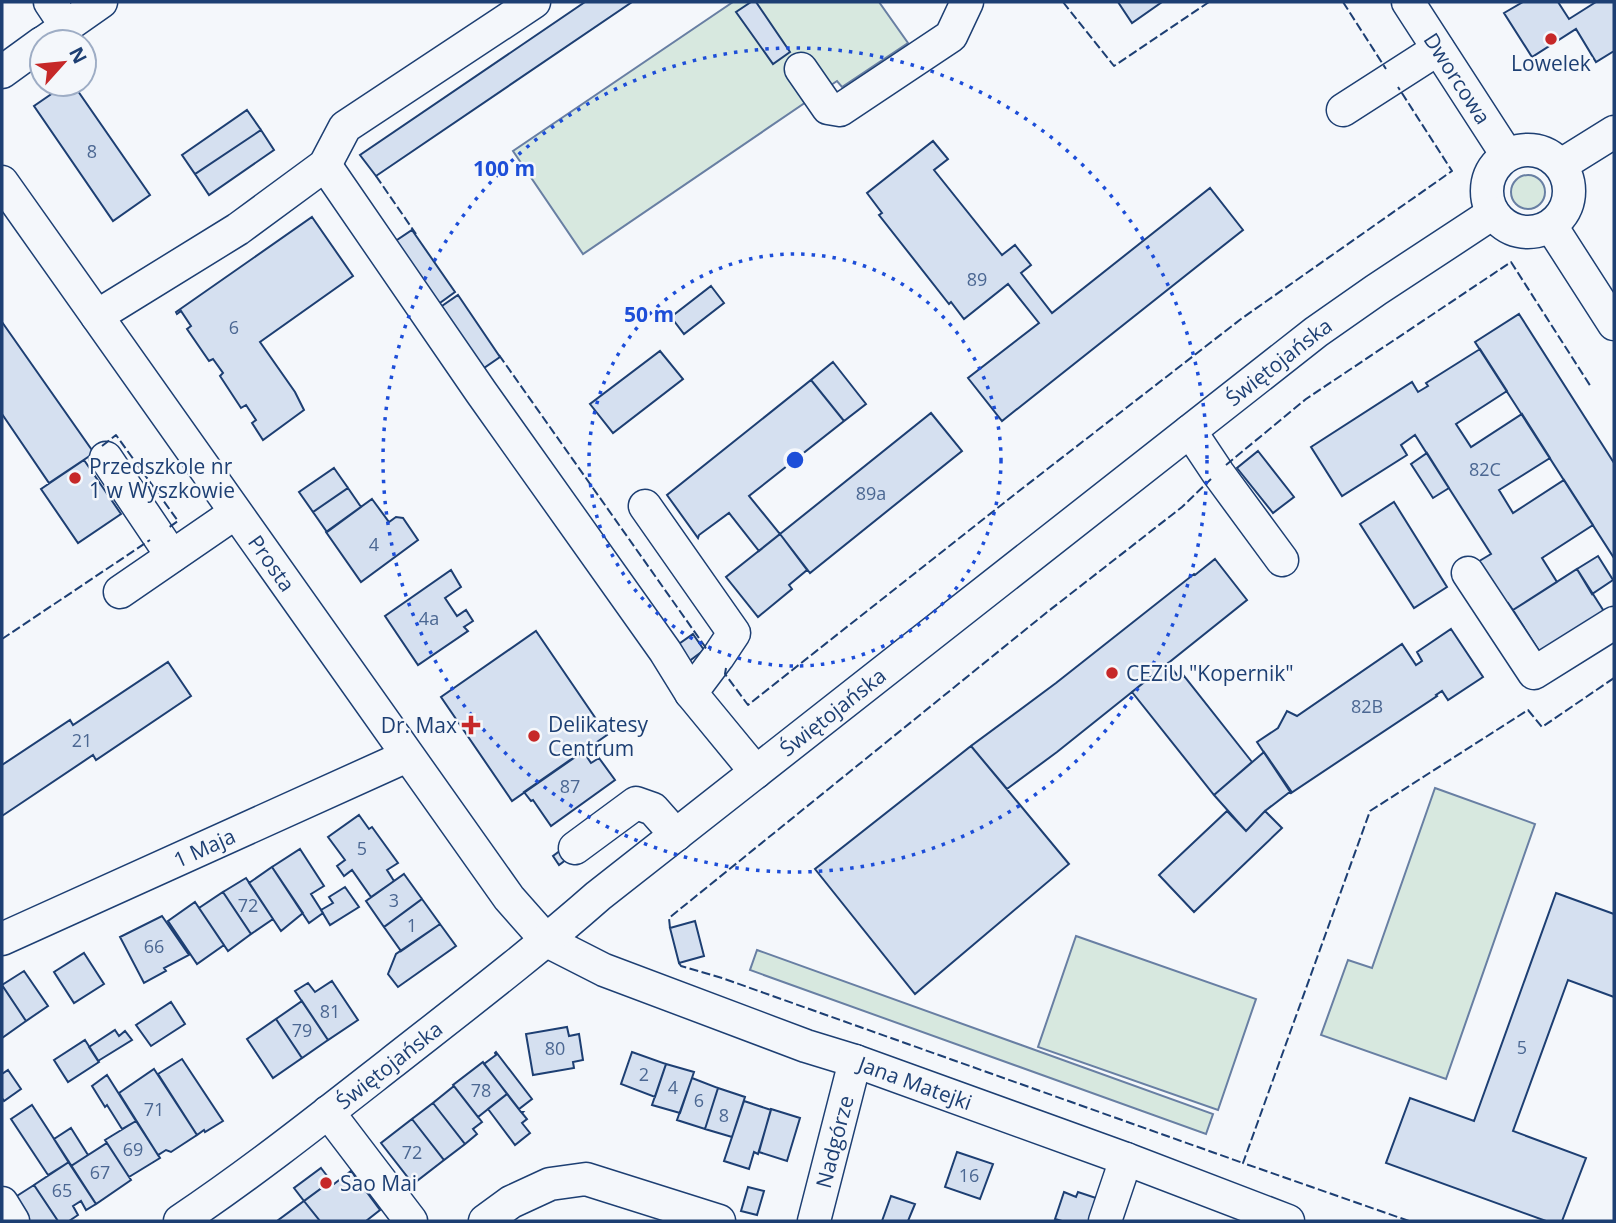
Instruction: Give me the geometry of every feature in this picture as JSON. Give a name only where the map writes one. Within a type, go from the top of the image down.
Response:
[{"type":"street","points":[[51,28],[101,2]]},
{"type":"street","points":[[801,69],[828,108],[840,110],[951,36],[967,2]]},
{"type":"street","name":"Dworcowa","points":[[1408,2],[1507,155]]},
{"type":"street","points":[[97,316],[238,229],[325,165],[345,127],[524,4]]},
{"type":"street","points":[[2,72],[28,49]]},
{"type":"street","points":[[1343,110],[1438,49]]},
{"type":"street","points":[[1561,165],[1614,132]]},
{"type":"street","points":[[1518,150],[1542,151],[1561,165],[1568,177],[1568,204],[1551,226],[1539,231],[1513,230],[1493,213],[1488,201],[1490,175],[1497,163],[1507,155],[1518,150]]},
{"type":"street","points":[[325,165],[481,392],[665,651],[691,693],[756,772]]},
{"type":"street","name":"Prosta","points":[[2,182],[509,898],[547,940]]},
{"type":"street","name":"Świętojańska","points":[[180,1221],[258,1167],[1316,332],[1493,213]]},
{"type":"street","points":[[1551,226],[1614,324]]},
{"type":"street","points":[[1190,431],[1282,559]]},
{"type":"street","points":[[106,458],[172,556]]},
{"type":"street","points":[[645,506],[734,633],[691,693]]},
{"type":"street","points":[[120,592],[235,513]]},
{"type":"street","points":[[1468,573],[1534,673],[1614,623]]},
{"type":"street","name":"1 Maja","points":[[2,939],[407,756]]},
{"type":"street","points":[[575,848],[636,803],[653,809],[676,835]]},
{"type":"street","name":"Jana Matejki","points":[[547,940],[604,970],[806,1046],[855,1061],[1126,1159],[1288,1221]]},
{"type":"street","name":"Nadgórze","points":[[814,1221],[855,1061]]},
{"type":"street","points":[[328,1112],[405,1219]]},
{"type":"street","points":[[1105,1221],[1126,1159]]},
{"type":"street","points":[[485,1221],[511,1202],[550,1184],[586,1178],[719,1221]]},
{"type":"street","points":[[2,1203],[13,1221]]},
{"type":"shaded area","points":[[733,2],[879,2],[908,43],[842,87],[837,81],[583,254],[513,151]]},
{"type":"shaded area","points":[[1528,175],[1540,180],[1545,192],[1540,204],[1528,209],[1516,204],[1511,192],[1516,180]]},
{"type":"shaded area","points":[[1435,788],[1535,824],[1446,1079],[1321,1035],[1348,960],[1372,968]]},
{"type":"shaded area","points":[[1076,936],[1256,999],[1218,1110],[1038,1047]]},
{"type":"shaded area","points":[[757,950],[1213,1114],[1206,1134],[750,970]]},
{"type":"building","points":[[585,2],[632,2],[376,176],[360,155]]},
{"type":"building","points":[[751,2],[756,2],[790,52],[773,64],[736,12]]},
{"type":"building","points":[[1118,2],[1162,2],[1132,23]]},
{"type":"building","points":[[1523,2],[1558,2],[1569,19],[1596,2],[1614,2],[1614,51],[1596,62],[1576,29],[1532,57],[1504,13]]},
{"type":"building","points":[[46,98],[83,98],[150,195],[113,221],[34,106]]},
{"type":"building","points":[[247,110],[261,130],[195,174],[182,155]]},
{"type":"building","points":[[261,130],[274,150],[209,195],[195,174]]},
{"type":"building","points":[[933,141],[948,159],[934,170],[1002,255],[1015,245],[1031,265],[1021,273],[1052,313],[1210,188],[1243,230],[1002,421],[968,378],[1039,323],[1008,284],[964,319],[951,302],[949,304],[879,215],[882,213],[867,193]]},
{"type":"building","points":[[312,217],[353,276],[260,342],[295,392],[304,410],[263,440],[252,423],[256,420],[246,405],[241,408],[220,376],[223,373],[213,359],[209,361],[187,329],[191,326],[181,311],[177,314],[176,312]]},
{"type":"building","points":[[412,230],[455,292],[437,305],[394,242]]},
{"type":"building","points":[[711,286],[724,303],[684,334],[671,317]]},
{"type":"building","points":[[458,295],[500,357],[481,370],[439,308]]},
{"type":"building","points":[[1519,314],[1614,463],[1614,558],[1475,342]]},
{"type":"building","points":[[2,322],[94,453],[49,483],[2,414]]},
{"type":"building","points":[[1480,349],[1507,391],[1456,424],[1471,447],[1522,414],[1550,458],[1499,490],[1513,513],[1564,480],[1593,525],[1542,558],[1557,582],[1513,610],[1508,603],[1503,606],[1476,563],[1491,554],[1415,435],[1401,445],[1407,455],[1342,496],[1311,447],[1412,382],[1418,392],[1428,386],[1426,383]]},
{"type":"building","points":[[660,351],[683,379],[613,433],[590,404]]},
{"type":"building","points":[[833,362],[866,404],[844,421],[811,380]]},
{"type":"building","points":[[811,380],[844,421],[749,496],[780,534],[759,551],[729,513],[698,538],[667,495]]},
{"type":"building","points":[[931,413],[962,451],[810,573],[780,534]]},
{"type":"building","points":[[1258,451],[1294,497],[1273,513],[1237,468]]},
{"type":"building","points":[[1427,453],[1449,488],[1433,498],[1411,464]]},
{"type":"building","points":[[84,460],[121,514],[78,543],[41,489]]},
{"type":"building","points":[[334,468],[348,488],[313,512],[299,492]]},
{"type":"building","points":[[348,488],[361,507],[327,532],[313,512]]},
{"type":"building","points":[[372,499],[389,522],[396,517],[403,518],[418,540],[361,582],[326,532]]},
{"type":"building","points":[[1394,502],[1447,587],[1414,608],[1360,524]]},
{"type":"building","points":[[780,534],[807,570],[789,585],[792,589],[758,617],[726,577]]},
{"type":"building","points":[[1598,556],[1613,580],[1592,594],[1577,569]]},
{"type":"building","name":"CEZiU \"Kopernik\"","points":[[1215,559],[1247,600],[1007,789],[971,746]]},
{"type":"building","points":[[1577,569],[1605,613],[1541,654],[1513,610]]},
{"type":"building","points":[[451,570],[461,587],[445,598],[457,616],[466,610],[473,621],[464,627],[468,631],[418,665],[385,616]]},
{"type":"building","points":[[1451,629],[1483,677],[1448,700],[1442,691],[1291,793],[1257,742],[1278,728],[1287,711],[1297,716],[1402,644],[1416,665],[1422,661],[1417,652]]},
{"type":"building","points":[[536,631],[607,735],[512,801],[441,697]]},
{"type":"building","points":[[693,634],[704,650],[688,662],[676,646]]},
{"type":"building","points":[[168,662],[191,696],[96,760],[93,755],[2,816],[2,765],[70,720],[73,725]]},
{"type":"building","points":[[1168,663],[1180,679],[1184,676],[1252,762],[1214,795],[1132,692]]},
{"type":"building","points":[[971,746],[1069,864],[915,994],[815,869]]},
{"type":"building","points":[[583,751],[591,763],[599,758],[615,780],[551,826],[524,792]]},
{"type":"building","points":[[1264,752],[1291,791],[1265,811],[1246,831],[1214,795]]},
{"type":"building","points":[[1227,811],[1246,831],[1265,811],[1282,828],[1194,912],[1159,875]]},
{"type":"building","points":[[359,815],[369,829],[372,827],[398,863],[387,870],[394,881],[371,897],[352,870],[344,876],[337,866],[345,860],[328,837]]},
{"type":"building","points":[[565,847],[571,856],[559,865],[553,856]]},
{"type":"building","points":[[300,849],[324,886],[311,894],[323,913],[309,923],[272,867]]},
{"type":"building","points":[[272,867],[303,913],[281,931],[249,883]]},
{"type":"building","points":[[404,874],[422,899],[384,927],[366,901]]},
{"type":"building","points":[[246,878],[273,919],[251,934],[223,892]]},
{"type":"building","points":[[345,887],[359,907],[330,925],[321,910],[333,903],[329,897]]},
{"type":"building","points":[[223,892],[251,934],[228,951],[199,908]]},
{"type":"building","points":[[1556,893],[1614,914],[1614,997],[1568,980],[1513,1131],[1586,1158],[1562,1221],[1546,1221],[1386,1163],[1410,1098],[1474,1121]]},
{"type":"building","points":[[422,899],[440,924],[401,951],[384,927]]},
{"type":"building","points":[[195,902],[224,945],[197,964],[168,921]]},
{"type":"building","points":[[162,916],[189,955],[164,968],[166,971],[144,983],[120,937]]},
{"type":"building","points":[[695,921],[704,956],[679,963],[670,928]]},
{"type":"building","points":[[440,924],[456,946],[398,987],[388,974],[396,954]]},
{"type":"building","points":[[84,953],[104,984],[74,1003],[54,972]]},
{"type":"building","points":[[24,971],[48,1006],[26,1021],[2,985]]},
{"type":"building","points":[[332,981],[358,1020],[328,1040],[295,991],[308,983],[315,992]]},
{"type":"building","points":[[2,985],[26,1021],[2,1038]]},
{"type":"building","points":[[302,1001],[328,1040],[302,1058],[276,1019]]},
{"type":"building","points":[[171,1002],[185,1024],[151,1046],[136,1025]]},
{"type":"building","points":[[276,1019],[302,1058],[273,1078],[247,1039]]},
{"type":"building","points":[[567,1027],[569,1036],[579,1034],[583,1060],[573,1062],[574,1068],[533,1075],[526,1034]]},
{"type":"building","points":[[115,1030],[119,1036],[125,1031],[132,1040],[98,1061],[89,1047]]},
{"type":"building","points":[[85,1040],[99,1062],[68,1082],[54,1060]]},
{"type":"building","points":[[496,1052],[532,1099],[519,1109],[484,1064],[496,1055]]},
{"type":"building","points":[[632,1052],[666,1064],[655,1097],[621,1084]]},
{"type":"building","points":[[182,1059],[223,1121],[197,1135],[158,1074]]},
{"type":"building","points":[[483,1062],[507,1094],[478,1117],[453,1085]]},
{"type":"building","points":[[666,1064],[694,1072],[680,1113],[652,1105]]},
{"type":"building","points":[[154,1069],[197,1135],[171,1152],[166,1150],[158,1155],[119,1093]]},
{"type":"building","points":[[8,1070],[21,1089],[4,1101],[2,1074]]},
{"type":"building","points":[[107,1075],[136,1121],[122,1129],[92,1086]]},
{"type":"building","points":[[692,1078],[718,1088],[705,1129],[677,1120]]},
{"type":"building","points":[[454,1086],[482,1122],[473,1129],[477,1134],[465,1144],[433,1103]]},
{"type":"building","points":[[718,1088],[745,1097],[732,1137],[705,1129]]},
{"type":"building","points":[[507,1094],[523,1112],[527,1119],[522,1123],[530,1133],[515,1145],[488,1109]]},
{"type":"building","points":[[744,1101],[771,1110],[758,1154],[754,1152],[749,1169],[724,1161]]},
{"type":"building","points":[[433,1103],[465,1144],[444,1160],[412,1119]]},
{"type":"building","points":[[32,1105],[69,1162],[48,1175],[11,1119]]},
{"type":"building","points":[[771,1109],[800,1118],[787,1161],[759,1152]]},
{"type":"building","points":[[412,1119],[444,1160],[413,1184],[381,1143]]},
{"type":"building","points":[[136,1121],[160,1158],[129,1177],[105,1140]]},
{"type":"building","points":[[71,1128],[88,1155],[71,1166],[54,1139]]},
{"type":"building","points":[[107,1143],[131,1180],[96,1204],[71,1166]]},
{"type":"building","points":[[957,1152],[993,1164],[980,1199],[945,1187]]},
{"type":"building","points":[[69,1162],[96,1204],[86,1210],[81,1201],[73,1206],[78,1215],[69,1221],[58,1221],[34,1185]]},
{"type":"building","points":[[321,1168],[331,1181],[304,1201],[294,1188]]},
{"type":"building","points":[[351,1171],[380,1210],[366,1221],[320,1221],[304,1201],[331,1181],[334,1184]]},
{"type":"building","points":[[34,1185],[58,1221],[22,1221],[9,1201]]},
{"type":"building","points":[[748,1187],[764,1191],[757,1215],[741,1211]]},
{"type":"building","points":[[1064,1192],[1076,1197],[1078,1192],[1099,1199],[1101,1221],[1055,1219]]},
{"type":"building","points":[[891,1196],[915,1204],[908,1221],[882,1221]]},
{"type":"building","points":[[304,1201],[320,1221],[277,1221]]},
{"type":"fence","points":[[1063,2],[1114,66],[1209,2]]},
{"type":"fence","points":[[1343,2],[1386,69]]},
{"type":"fence","points":[[726,668],[725,674],[748,705],[1241,319],[1452,171],[1398,87]]},
{"type":"fence","points":[[376,176],[416,234]]},
{"type":"fence","points":[[1226,465],[1306,399],[1511,262],[1591,387]]},
{"type":"fence","points":[[499,355],[706,648],[711,650]]},
{"type":"fence","points":[[102,446],[116,435],[178,521],[168,528]]},
{"type":"fence","points":[[670,928],[669,918],[1046,613],[1182,507],[1211,479]]},
{"type":"fence","points":[[2,639],[150,540]]},
{"type":"fence","points":[[1409,1221],[1243,1163],[1370,811],[1528,710],[1542,727],[1614,678]]},
{"type":"fence","points":[[679,963],[681,966],[722,978],[1243,1163]]},
{"type":"place","name":"Lowelek","points":[[1551,39]]},
{"type":"place","name":"Przedszkole nr 1 w Wyszkowie","points":[[75,478]]},
{"type":"place","name":"CEZiU \"Kopernik\"","points":[[1112,673]]},
{"type":"place","name":"Dr. Max","points":[[471,725]]},
{"type":"place","name":"Delikatesy Centrum","points":[[534,736]]},
{"type":"place","name":"Sao Mai","points":[[326,1183]]}]
